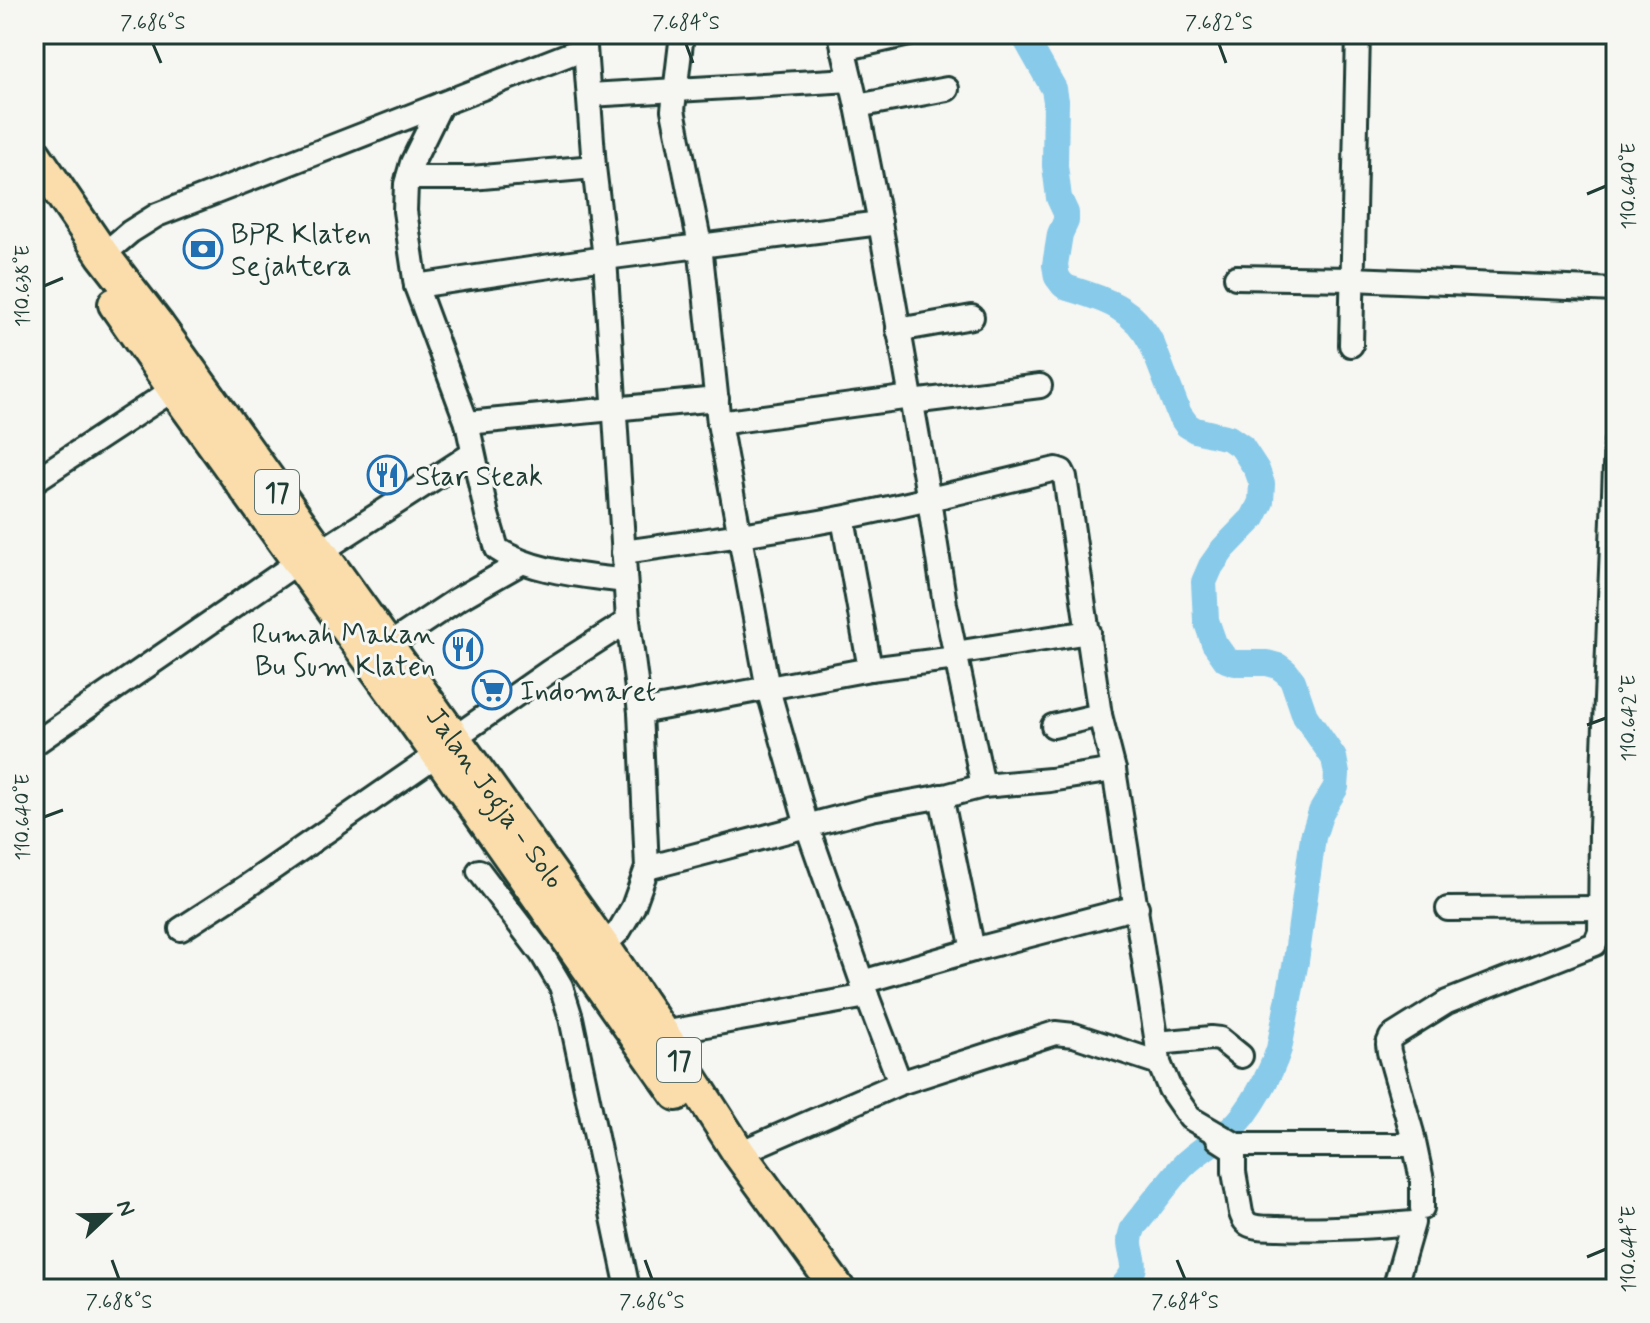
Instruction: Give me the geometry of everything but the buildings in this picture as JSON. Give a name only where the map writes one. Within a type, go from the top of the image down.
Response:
[{"type":"highway","name":"Jalan Jogja - Solo","points":[[34,154],[103,255],[158,326],[309,557],[511,838],[603,946],[739,1153],[838,1289]]},
{"type":"highway","name":"Jalan Jogja - Solo","points":[[34,185],[174,389],[309,557],[387,646],[446,746]]},
{"type":"highway","name":"17","points":[[511,838],[813,1289]]},
{"type":"street","points":[[682,34],[673,110],[700,245],[719,423],[768,689],[807,826],[900,1083]]},
{"type":"street","points":[[909,34],[841,42],[880,223],[945,604],[983,786]]},
{"type":"street","points":[[1351,345],[1358,34]]},
{"type":"street","points":[[103,255],[130,232],[157,215],[441,104],[584,41],[605,258],[628,621],[640,712],[647,868],[633,907],[619,931],[603,946]]},
{"type":"street","points":[[589,95],[851,80]]},
{"type":"street","points":[[857,106],[947,89]]},
{"type":"street","points":[[441,104],[412,163],[406,184],[405,211],[416,286],[467,423],[497,549],[521,563],[625,581]]},
{"type":"street","points":[[408,178],[471,178],[594,167]]},
{"type":"street","points":[[416,286],[700,245],[880,223]]},
{"type":"street","points":[[1236,277],[1616,290]]},
{"type":"street","points":[[898,330],[972,317]]},
{"type":"street","points":[[719,423],[1040,386]]},
{"type":"street","points":[[34,481],[174,389]]},
{"type":"street","points":[[467,423],[717,399]]},
{"type":"street","points":[[1422,1208],[1422,1180],[1389,1052],[1391,1037],[1447,1002],[1595,944],[1600,932],[1616,442]]},
{"type":"street","points":[[34,744],[309,557],[472,454]]},
{"type":"street","points":[[623,552],[843,518],[1056,469],[1062,471],[1100,715],[1114,770],[1137,907],[1158,1053],[1170,1089],[1190,1118],[1226,1140],[1232,1148],[1241,1213],[1248,1224],[1298,1229],[1413,1223],[1394,1289]]},
{"type":"street","points":[[843,518],[870,669]]},
{"type":"street","points":[[387,646],[458,599],[521,563]]},
{"type":"street","points":[[181,929],[243,889],[550,671],[628,621]]},
{"type":"street","points":[[640,712],[1089,632]]},
{"type":"street","points":[[1053,726],[1100,715]]},
{"type":"street","points":[[647,868],[871,809],[983,786],[1114,770]]},
{"type":"street","points":[[941,796],[973,950]]},
{"type":"street","points":[[479,871],[542,954],[561,986],[571,1018],[628,1289]]},
{"type":"street","points":[[662,1033],[864,989],[973,950],[1137,907]]},
{"type":"street","points":[[1448,909],[1601,908]]},
{"type":"street","points":[[739,1153],[900,1083],[1055,1033],[1158,1053],[1211,1038],[1220,1039],[1241,1056]]},
{"type":"street","points":[[1226,1140],[1414,1145]]},
{"type":"waterway","points":[[1023,34],[1054,89],[1056,101],[1055,166],[1059,198],[1066,213],[1055,265],[1057,277],[1068,288],[1106,301],[1127,313],[1152,344],[1179,414],[1187,425],[1195,430],[1229,438],[1242,447],[1257,470],[1262,484],[1261,502],[1253,518],[1223,549],[1204,582],[1206,620],[1214,643],[1226,660],[1267,663],[1286,672],[1293,681],[1305,716],[1334,758],[1337,774],[1336,787],[1321,812],[1313,837],[1296,961],[1275,1059],[1259,1092],[1238,1122],[1182,1167],[1134,1226],[1130,1244],[1133,1271],[1120,1289]]},
{"type":"place","name":"BPR Klaten Sejahtera","points":[[203,249]]},
{"type":"place","name":"Star Steak","points":[[387,475]]},
{"type":"place","name":"Rumah Makan Bu Sum Klaten","points":[[463,649]]},
{"type":"place","name":"Indomaret","points":[[492,690]]}]
